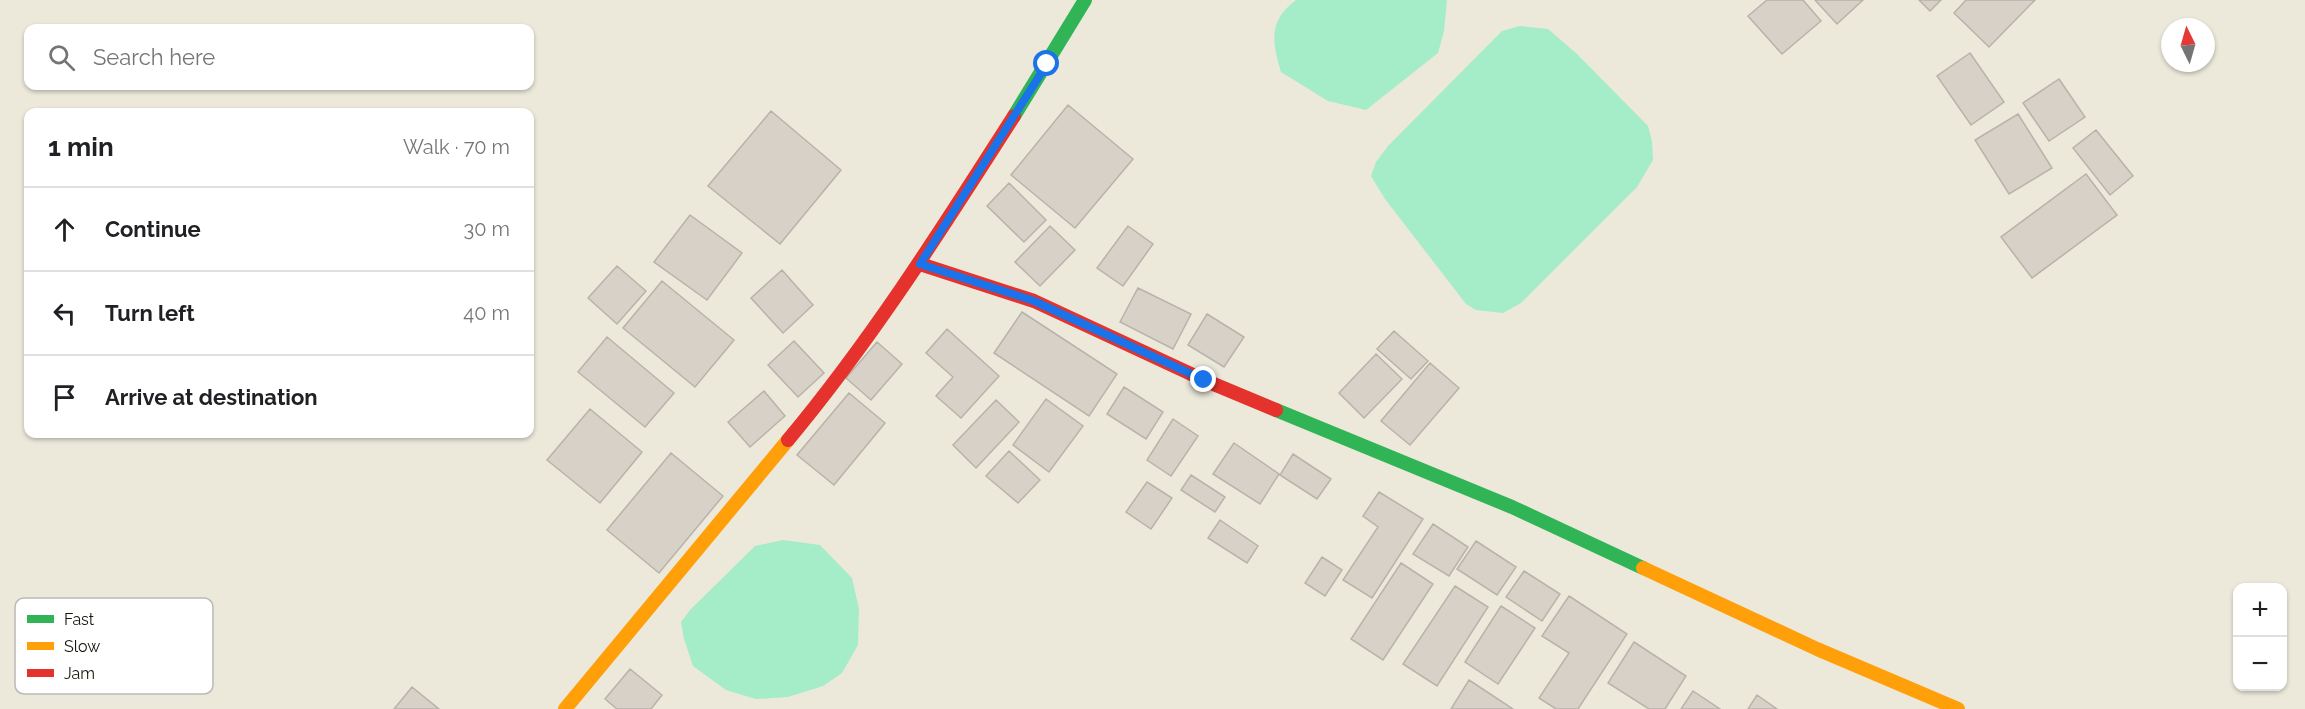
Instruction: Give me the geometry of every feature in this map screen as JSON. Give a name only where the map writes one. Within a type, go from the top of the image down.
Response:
[{"type":"street","points":[[565,709],[814,409],[920,264],[1085,0]]},
{"type":"street","points":[[920,264],[1034,301],[1204,380],[1512,507],[1818,649],[1959,709]]},
{"type":"shaded area","points":[[1296,0],[1447,0],[1444,31],[1438,53],[1366,110],[1328,101],[1281,72],[1274,42],[1275,33],[1281,16]]},
{"type":"shaded area","points":[[1520,26],[1548,29],[1577,54],[1648,126],[1653,160],[1637,187],[1521,303],[1503,313],[1476,310],[1466,304],[1385,199],[1371,176],[1376,162],[1388,146],[1502,31]]},
{"type":"shaded area","points":[[783,540],[820,545],[852,578],[859,609],[858,645],[842,673],[823,686],[788,697],[756,699],[726,690],[693,666],[681,622],[690,610],[755,546]]},
{"type":"building","points":[[1767,0],[1803,0],[1821,21],[1782,54],[1748,16]]},
{"type":"building","points":[[1815,0],[1863,0],[1837,24]]},
{"type":"building","points":[[1919,0],[1941,0],[1930,11]]},
{"type":"building","points":[[1966,0],[2035,0],[1989,47],[1954,13]]},
{"type":"building","points":[[1970,53],[2004,102],[1971,125],[1937,76]]},
{"type":"building","points":[[2059,79],[2085,117],[2049,141],[2023,103]]},
{"type":"building","points":[[1068,105],[1133,159],[1075,228],[1011,175]]},
{"type":"building","points":[[771,111],[841,170],[780,244],[708,186]]},
{"type":"building","points":[[2018,114],[2052,168],[2009,194],[1975,140]]},
{"type":"building","points":[[2096,130],[2133,176],[2110,195],[2073,148]]},
{"type":"building","points":[[2086,174],[2117,215],[2032,278],[2001,237]]},
{"type":"building","points":[[1009,183],[1046,220],[1024,242],[987,206]]},
{"type":"building","points":[[690,215],[742,253],[707,300],[654,262]]},
{"type":"building","points":[[1050,226],[1075,250],[1040,286],[1015,262]]},
{"type":"building","points":[[1128,226],[1153,244],[1123,286],[1097,268]]},
{"type":"building","points":[[617,266],[646,291],[617,324],[588,298]]},
{"type":"building","points":[[782,270],[813,305],[783,333],[751,298]]},
{"type":"building","points":[[662,281],[734,340],[695,387],[623,328]]},
{"type":"building","points":[[1138,288],[1191,314],[1173,349],[1120,322]]},
{"type":"building","points":[[1022,312],[1117,374],[1089,416],[994,353]]},
{"type":"building","points":[[1207,314],[1244,337],[1224,367],[1188,345]]},
{"type":"building","points":[[947,329],[999,376],[961,418],[936,396],[953,377],[926,353]]},
{"type":"building","points":[[1394,331],[1428,361],[1411,379],[1377,349]]},
{"type":"building","points":[[607,337],[674,393],[645,427],[578,372]]},
{"type":"building","points":[[794,341],[824,373],[798,397],[768,365]]},
{"type":"building","points":[[877,342],[902,364],[871,400],[846,378]]},
{"type":"building","points":[[1376,354],[1402,379],[1364,418],[1339,393]]},
{"type":"building","points":[[1430,363],[1459,388],[1410,445],[1381,421]]},
{"type":"building","points":[[1124,387],[1163,412],[1146,439],[1107,414]]},
{"type":"building","points":[[764,391],[785,416],[750,447],[728,422]]},
{"type":"building","points":[[849,393],[885,423],[834,485],[797,455]]},
{"type":"building","points":[[1046,399],[1083,426],[1049,472],[1013,445]]},
{"type":"building","points":[[996,400],[1019,422],[976,468],[953,445]]},
{"type":"building","points":[[590,409],[642,452],[600,503],[547,460]]},
{"type":"building","points":[[1173,419],[1198,436],[1171,476],[1147,460]]},
{"type":"building","points":[[1234,443],[1279,474],[1260,504],[1213,474]]},
{"type":"building","points":[[1009,451],[1040,480],[1018,503],[986,476]]},
{"type":"building","points":[[671,453],[723,496],[659,573],[607,530]]},
{"type":"building","points":[[1293,454],[1331,479],[1317,499],[1280,475]]},
{"type":"building","points":[[1191,475],[1225,497],[1215,512],[1181,490]]},
{"type":"building","points":[[1147,482],[1172,498],[1151,529],[1126,512]]},
{"type":"building","points":[[1379,492],[1423,519],[1372,598],[1343,580],[1378,527],[1363,516]]},
{"type":"building","points":[[1220,520],[1258,546],[1247,563],[1208,538]]},
{"type":"building","points":[[1433,524],[1468,547],[1449,576],[1413,554]]},
{"type":"building","points":[[1476,541],[1516,567],[1497,595],[1457,569]]},
{"type":"building","points":[[1322,557],[1342,570],[1325,596],[1305,583]]},
{"type":"building","points":[[1401,563],[1433,584],[1383,660],[1351,639]]},
{"type":"building","points":[[1524,571],[1560,594],[1542,621],[1506,597]]},
{"type":"building","points":[[1455,586],[1488,607],[1437,686],[1403,664]]},
{"type":"building","points":[[1569,596],[1627,634],[1578,709],[1556,709],[1539,698],[1569,653],[1542,636]]},
{"type":"building","points":[[1501,606],[1535,628],[1498,684],[1465,662]]},
{"type":"building","points":[[1634,642],[1686,676],[1665,709],[1649,709],[1608,683]]},
{"type":"building","points":[[630,669],[662,695],[651,709],[617,709],[605,699]]},
{"type":"building","points":[[1469,680],[1513,709],[1451,709]]},
{"type":"building","points":[[412,687],[439,709],[394,709]]},
{"type":"building","points":[[1693,691],[1720,709],[1681,709]]},
{"type":"building","points":[[1757,695],[1777,709],[1748,709]]},
{"type":"traffic: fast","points":[[1014,116],[1085,0]]},
{"type":"traffic: fast","points":[[1276,410],[1512,507],[1643,568]]},
{"type":"traffic: slow","points":[[565,709],[788,440]]},
{"type":"traffic: slow","points":[[1643,568],[1817,649],[1958,709]]},
{"type":"traffic: jam","points":[[788,440],[878,322],[1014,116]]},
{"type":"traffic: jam","points":[[920,264],[1034,301],[1204,380],[1276,410]]},
{"type":"route","points":[[1047,64],[920,264],[1034,301],[1204,380]]}]
